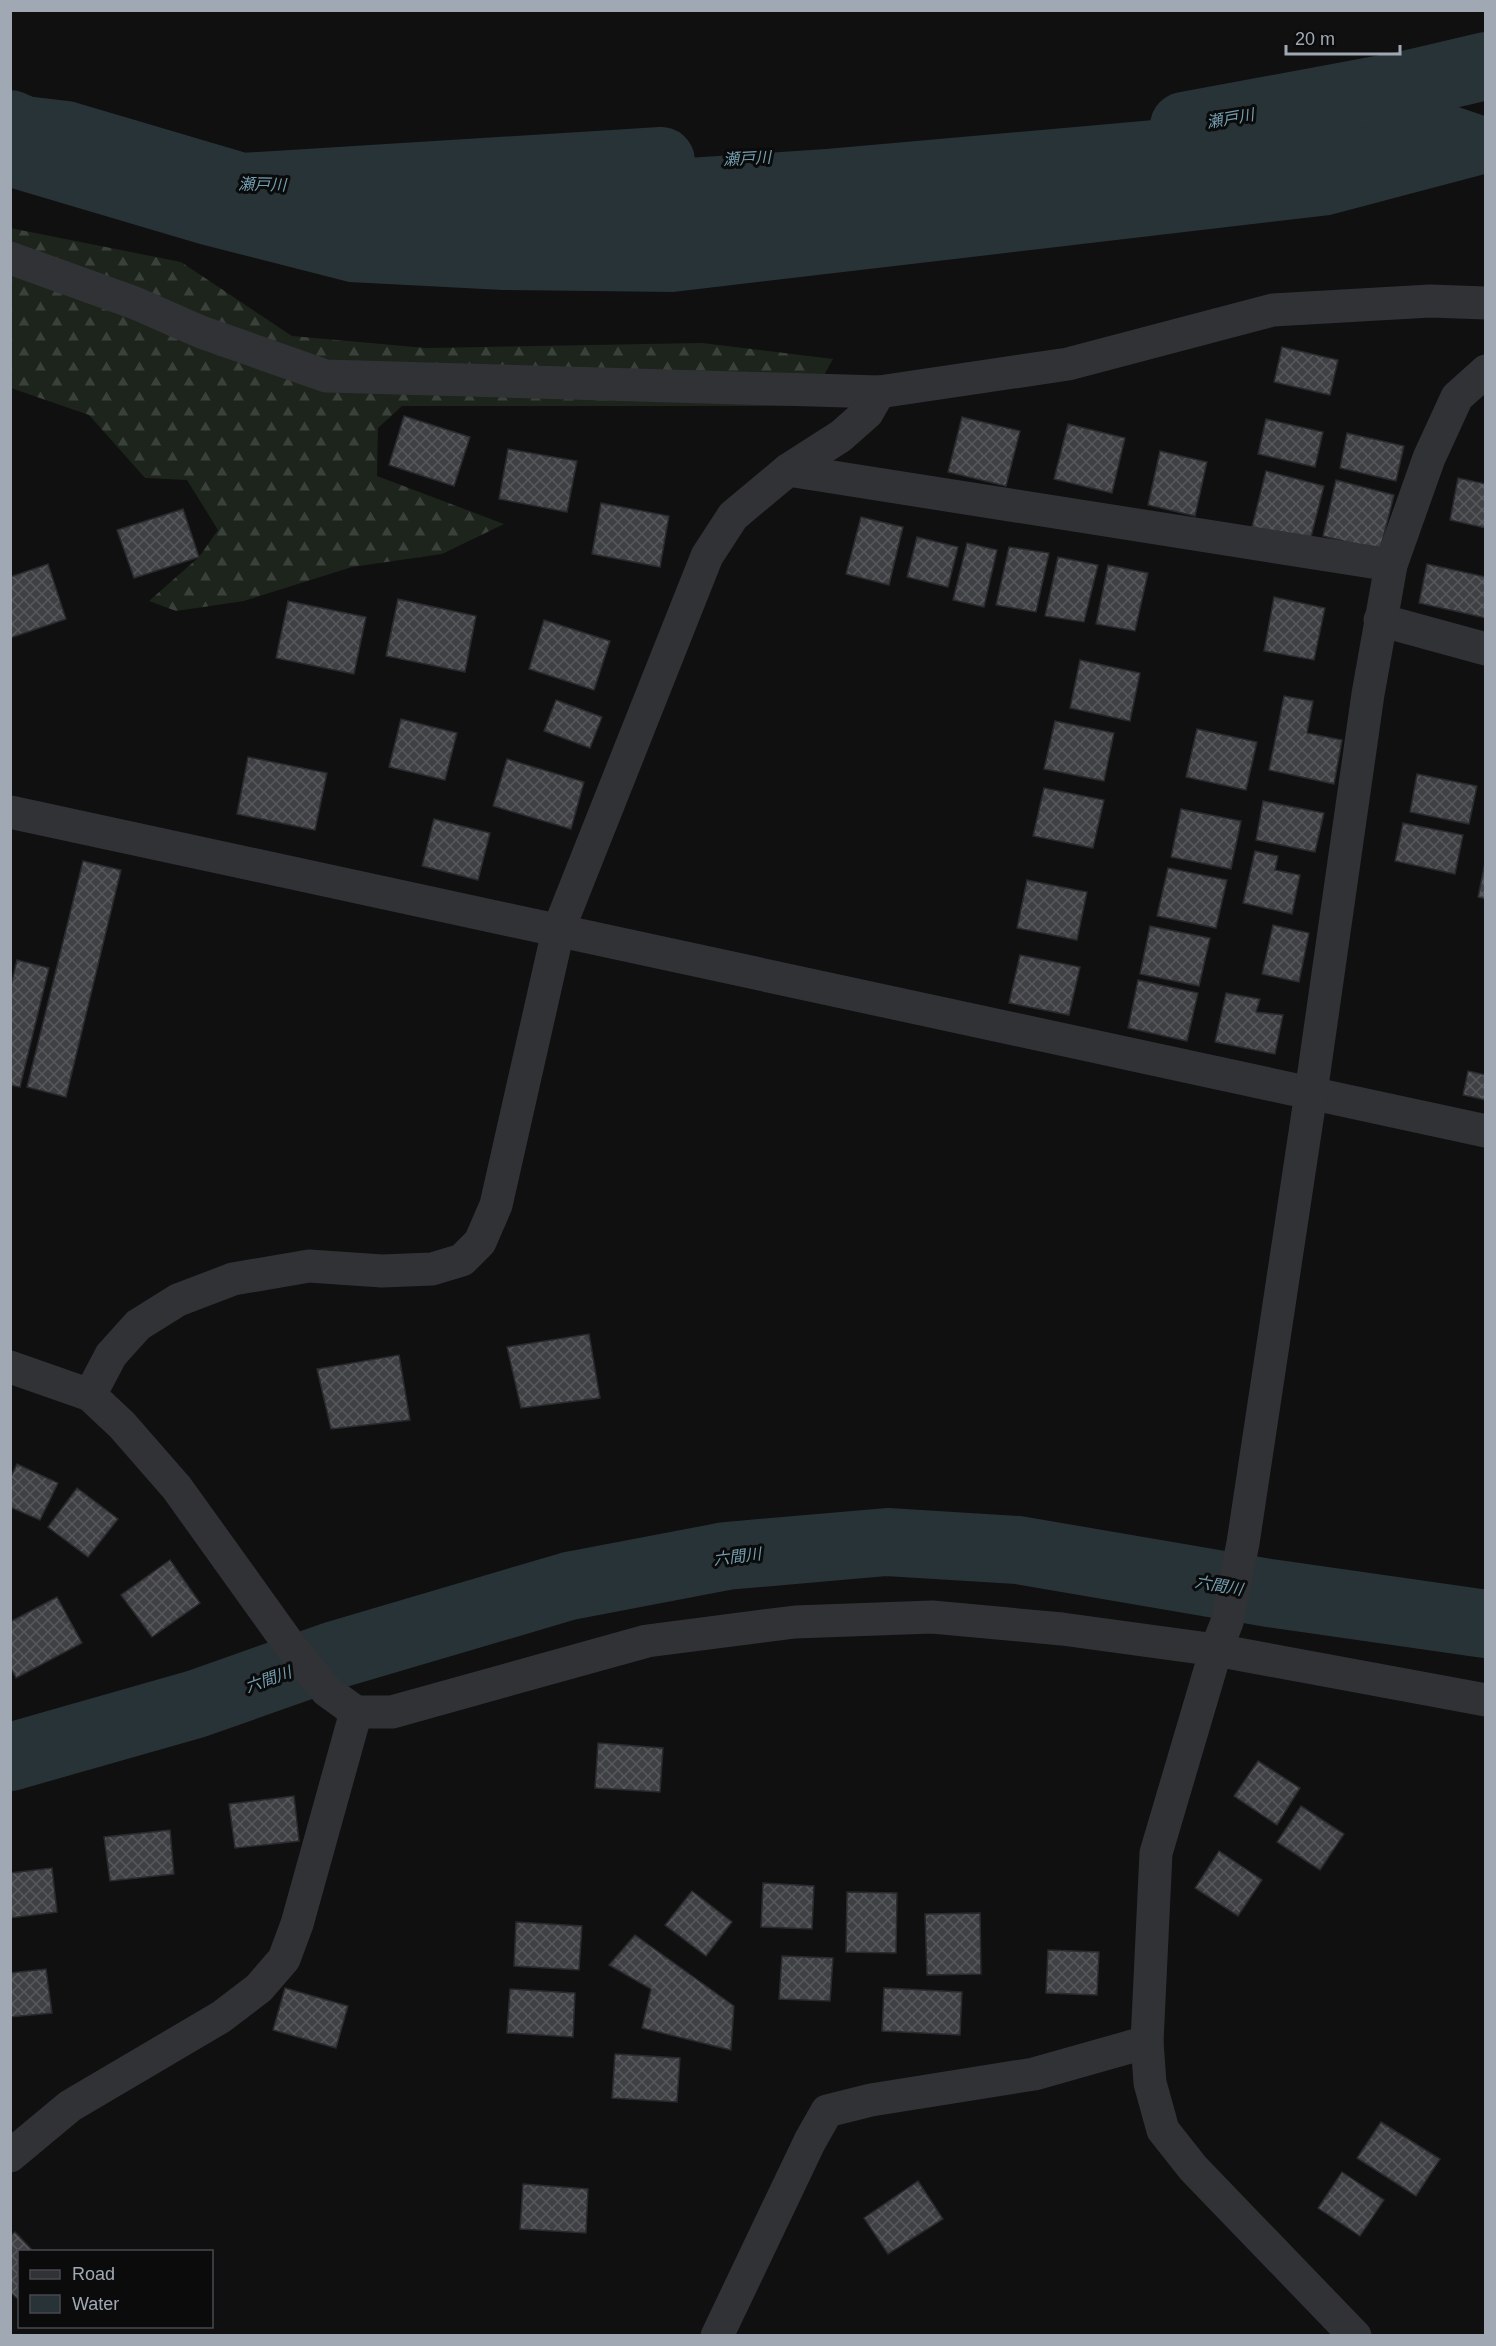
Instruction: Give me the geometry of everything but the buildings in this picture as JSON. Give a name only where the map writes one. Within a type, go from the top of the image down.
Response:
[{"type":"street","points":[[10,258],[135,303],[201,332],[326,376],[879,392],[1068,364],[1273,310],[1430,301],[1485,303]]},
{"type":"street","points":[[1355,2336],[1193,2168],[1164,2130],[1150,2083],[1147,2042],[1156,1853],[1222,1636],[1243,1542],[1380,620],[1391,565],[1429,458],[1457,397],[1485,371]]},
{"type":"street","points":[[90,1395],[111,1355],[138,1325],[178,1300],[233,1279],[309,1266],[382,1271],[432,1269],[462,1260],[480,1242],[495,1205],[558,931],[706,556],[734,516],[788,470],[841,436],[867,413],[879,392]]},
{"type":"street","points":[[788,470],[1391,565]]},
{"type":"street","points":[[1380,620],[1485,649]]},
{"type":"street","points":[[10,812],[1485,1131]]},
{"type":"street","points":[[10,1367],[90,1395],[122,1425],[177,1488],[291,1647],[327,1691],[356,1712],[392,1712],[647,1641],[795,1622],[932,1617],[1062,1629],[1222,1636],[1485,1700]]},
{"type":"street","points":[[10,2157],[70,2106],[221,2018],[259,1989],[284,1959],[297,1924],[356,1712]]},
{"type":"street","points":[[717,2336],[810,2141],[827,2111],[871,2100],[1035,2074],[1147,2042]]},
{"type":"green space","points":[[10,228],[181,262],[292,336],[426,348],[702,343],[833,359],[807,406],[402,406],[378,428],[377,476],[504,524],[442,554],[352,567],[244,601],[176,611],[149,601],[199,557],[218,530],[187,480],[145,478],[89,415],[11,388]]},
{"type":"water","points":[[1426,96],[1485,116],[1485,174],[1330,215],[673,292],[503,290],[349,282],[200,244],[11,188],[11,125],[242,187],[826,149]]},
{"type":"waterway","name":"瀬戸川","points":[[1184,126],[1405,85],[1486,66]]},
{"type":"waterway","name":"瀬戸川","points":[[10,124],[24,130],[66,135],[242,187],[661,161]]},
{"type":"waterway","name":"六間川","points":[[10,1757],[196,1704],[335,1655],[569,1586],[726,1556],[887,1542],[1018,1550],[1269,1593],[1486,1624]]}]
